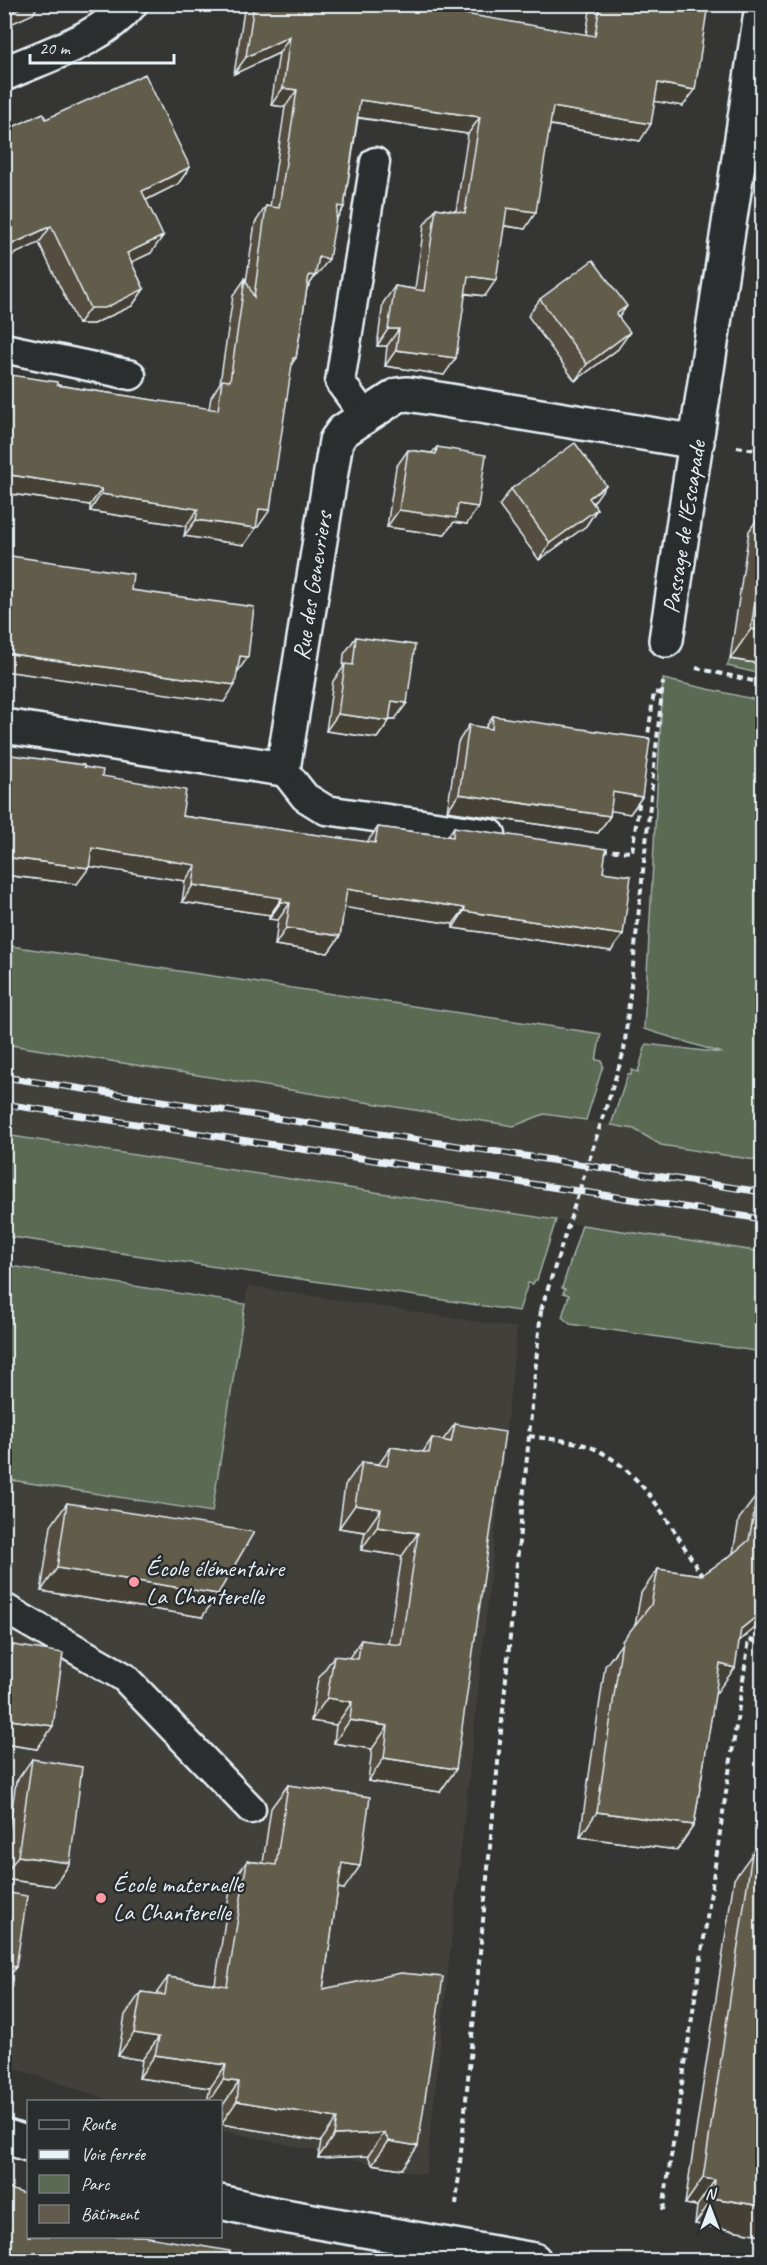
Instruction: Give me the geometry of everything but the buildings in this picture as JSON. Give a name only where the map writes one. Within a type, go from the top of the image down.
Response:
[{"type":"street","points":[[4,74],[99,31],[120,16],[130,4]]},
{"type":"street","name":"Passage de l'Escapade","points":[[666,651],[762,6]]},
{"type":"street","name":"Rue des Genevriers","points":[[283,769],[333,452],[343,431],[389,399],[408,394],[697,442]]},
{"type":"street","points":[[4,726],[283,769]]},
{"type":"street","points":[[4,2136],[27,2144]]},
{"type":"street","points":[[222,2202],[273,2214],[534,2260]]},
{"type":"lane","points":[[365,416],[340,382],[375,162]]},
{"type":"lane","points":[[4,348],[131,375]]},
{"type":"lane","points":[[283,769],[305,797],[326,810],[512,837]]},
{"type":"lane","points":[[4,1608],[124,1677],[251,1809]]},
{"type":"path","points":[[452,2247],[541,1310],[624,1051],[666,651],[762,683]]},
{"type":"path","points":[[647,747],[654,692],[662,694]]},
{"type":"path","points":[[594,849],[632,852],[640,794]]},
{"type":"path","points":[[529,1436],[587,1446],[613,1460],[650,1495],[709,1587]]},
{"type":"path","points":[[737,1625],[749,1640],[762,1642]]},
{"type":"path","points":[[663,2210],[749,1640]]},
{"type":"shaded area","points":[[4,945],[601,1034],[596,1060],[602,1061],[603,1066],[586,1120],[611,1125],[628,1074],[631,1075],[632,1070],[638,1072],[646,1044],[762,1059],[762,1352],[570,1324],[562,1317],[569,1295],[563,1293],[565,1289],[562,1288],[582,1225],[556,1220],[537,1280],[533,1284],[528,1283],[519,1311],[5,1236]]},
{"type":"shaded area","points":[[248,1286],[517,1328],[426,2175],[222,2130],[222,2100],[110,2100],[5,2065],[4,1479],[212,1512]]},
{"type":"green space","points":[[730,659],[762,664],[762,674],[727,666]]},
{"type":"green space","points":[[663,679],[762,701],[762,1161],[661,1145],[634,1129],[611,1125],[628,1074],[631,1075],[632,1070],[638,1072],[646,1044],[722,1053],[644,1029]]},
{"type":"green space","points":[[4,945],[601,1034],[596,1060],[602,1061],[603,1066],[586,1120],[544,1114],[514,1126],[5,1044]]},
{"type":"green space","points":[[5,1135],[556,1220],[537,1280],[533,1284],[528,1283],[519,1311],[5,1236]]},
{"type":"green space","points":[[582,1225],[762,1252],[762,1352],[570,1324],[562,1317],[569,1295],[563,1293],[565,1289],[562,1288]]},
{"type":"green space","points":[[5,1265],[245,1304],[212,1512],[5,1479]]},
{"type":"railway","points":[[4,1077],[762,1192]]},
{"type":"railway","points":[[4,1104],[762,1219]]},
{"type":"place","name":"École élémentaire La Chanterelle","points":[[134,1582]]},
{"type":"place","name":"École maternelle La Chanterelle","points":[[101,1898]]}]
